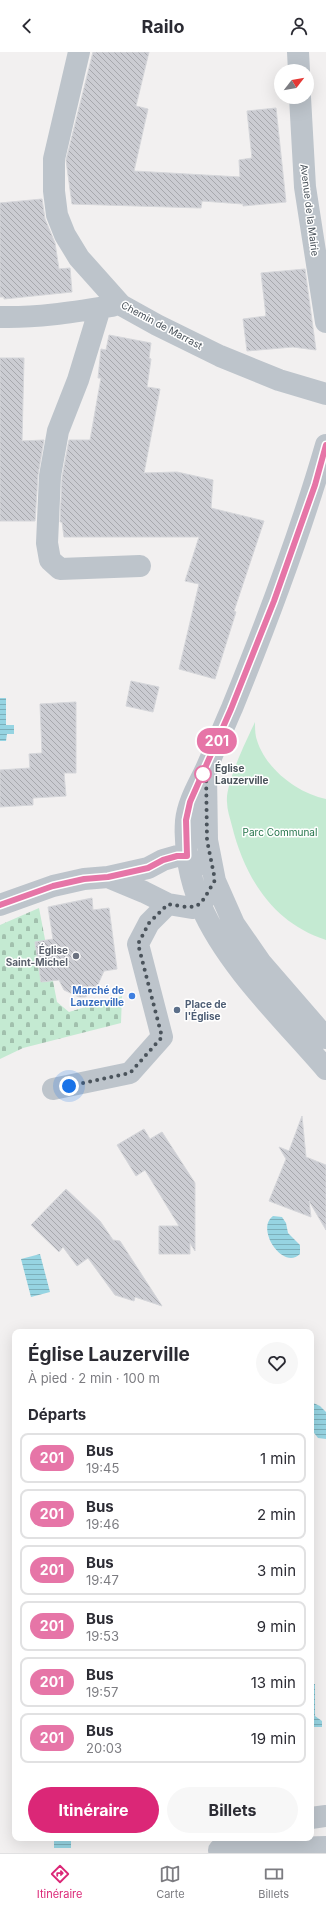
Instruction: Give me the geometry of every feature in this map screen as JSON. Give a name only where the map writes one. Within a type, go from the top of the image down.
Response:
[{"type":"street","name":"Chemin de Marrast","points":[[79,52],[54,159],[54,191],[57,215],[64,236],[79,258],[121,304],[157,325],[220,356],[279,380],[326,394]]},
{"type":"street","points":[[298,52],[299,64]]},
{"type":"street","name":"Avenue de la Mairie","points":[[300,104],[305,187],[326,322]]},
{"type":"street","points":[[0,317],[24,318],[60,315],[121,304]]},
{"type":"street","points":[[100,308],[78,380],[58,431],[50,476],[47,543],[50,560],[60,569],[140,566]]},
{"type":"street","points":[[321,1047],[234,963],[215,934],[201,904],[187,856],[186,820],[190,802],[206,769],[274,601],[315,485],[326,445]]},
{"type":"street","points":[[206,769],[207,840],[215,880],[234,924],[261,963],[319,1017],[321,1047],[326,1069]]},
{"type":"street","points":[[0,905],[53,886],[84,879],[108,877],[148,868],[170,858],[187,856],[215,880]]},
{"type":"street","points":[[108,877],[168,904],[192,908],[201,904],[215,880]]},
{"type":"street","points":[[53,1089],[130,1073],[162,1037],[138,944],[149,923],[168,904]]},
{"type":"street","points":[[314,1818],[326,1816]]},
{"type":"street","points":[[219,1847],[326,1847]]},
{"type":"green space","name":"Parc Communal","points":[[255,722],[256,737],[260,748],[274,769],[293,785],[315,796],[326,799],[326,940],[307,932],[276,910],[253,880],[238,845],[228,811],[227,794],[237,762]]},
{"type":"green space","points":[[39,908],[57,1002],[69,1012],[122,996],[121,1023],[23,1048],[0,1059],[0,925]]},
{"type":"water","points":[[0,698],[6,698],[6,725],[14,725],[14,734],[7,734],[6,741],[0,741]]},
{"type":"water","points":[[273,1216],[282,1217],[286,1223],[288,1233],[300,1245],[300,1254],[293,1258],[286,1257],[279,1253],[273,1246],[267,1230],[268,1222]]},
{"type":"water","points":[[40,1254],[50,1292],[31,1297],[21,1259]]},
{"type":"water","points":[[314,1403],[320,1406],[326,1412],[326,1439],[318,1438],[314,1433]]},
{"type":"water","points":[[314,1684],[315,1716],[322,1721],[322,1727],[314,1727]]},
{"type":"water","points":[[54,1841],[71,1841],[71,1848],[54,1848]]},
{"type":"building","points":[[93,52],[149,52],[136,106],[148,109],[134,171],[240,177],[239,160],[252,158],[247,111],[276,108],[286,202],[243,206],[243,204],[202,201],[201,208],[72,204],[66,160]]},
{"type":"building","points":[[42,199],[45,219],[55,243],[59,269],[70,268],[72,292],[4,299],[4,297],[0,297],[0,203]]},
{"type":"building","points":[[305,269],[316,350],[293,347],[247,351],[243,319],[266,316],[261,273]]},
{"type":"building","points":[[109,335],[151,343],[149,358],[151,359],[147,387],[160,389],[144,473],[177,472],[213,480],[211,508],[264,521],[234,611],[236,612],[215,679],[179,669],[199,584],[185,581],[199,537],[64,537],[62,522],[60,522],[62,477],[69,440],[90,440],[101,378],[98,378],[101,349],[106,350]]},
{"type":"building","points":[[0,358],[24,358],[22,441],[44,440],[38,475],[35,521],[0,521]]},
{"type":"building","points":[[131,681],[159,687],[153,712],[126,706]]},
{"type":"building","points":[[76,702],[76,773],[64,773],[66,796],[33,798],[33,805],[0,807],[0,770],[30,768],[29,754],[42,753],[40,704]]},
{"type":"building","name":"Église Saint-Michel","points":[[92,898],[93,910],[109,908],[117,969],[104,971],[95,991],[85,997],[79,997],[64,990],[59,980],[41,982],[35,942],[53,939],[48,907]]},
{"type":"building","points":[[302,1116],[306,1157],[326,1165],[326,1230],[309,1201],[311,1217],[269,1201],[286,1159],[279,1147],[289,1151]]},
{"type":"building","points":[[144,1129],[150,1139],[162,1132],[195,1183],[195,1251],[190,1243],[190,1254],[159,1254],[159,1226],[179,1226],[145,1170],[136,1176],[117,1145]]},
{"type":"building","points":[[66,1189],[100,1221],[113,1240],[120,1241],[162,1306],[135,1297],[134,1301],[115,1295],[88,1258],[77,1266],[63,1247],[59,1252],[31,1225]]},
{"type":"bus line","name":"201","points":[[0,905],[53,886],[84,879],[108,877],[148,868],[163,860],[177,856],[187,856],[186,820],[190,802],[206,769],[274,601],[315,485],[326,445]]},
{"type":"place","name":"Église Lauzerville","points":[[203,774]]},
{"type":"place","name":"Église Saint-Michel","points":[[76,956]]},
{"type":"place","name":"Marché de Lauzerville","points":[[132,996]]},
{"type":"place","name":"Place de l'Église","points":[[177,1010]]},
{"type":"route","points":[[69,1086],[130,1073],[162,1037],[138,944],[149,923],[168,904],[192,908],[201,904],[215,880],[207,840],[206,769],[203,774]]}]
